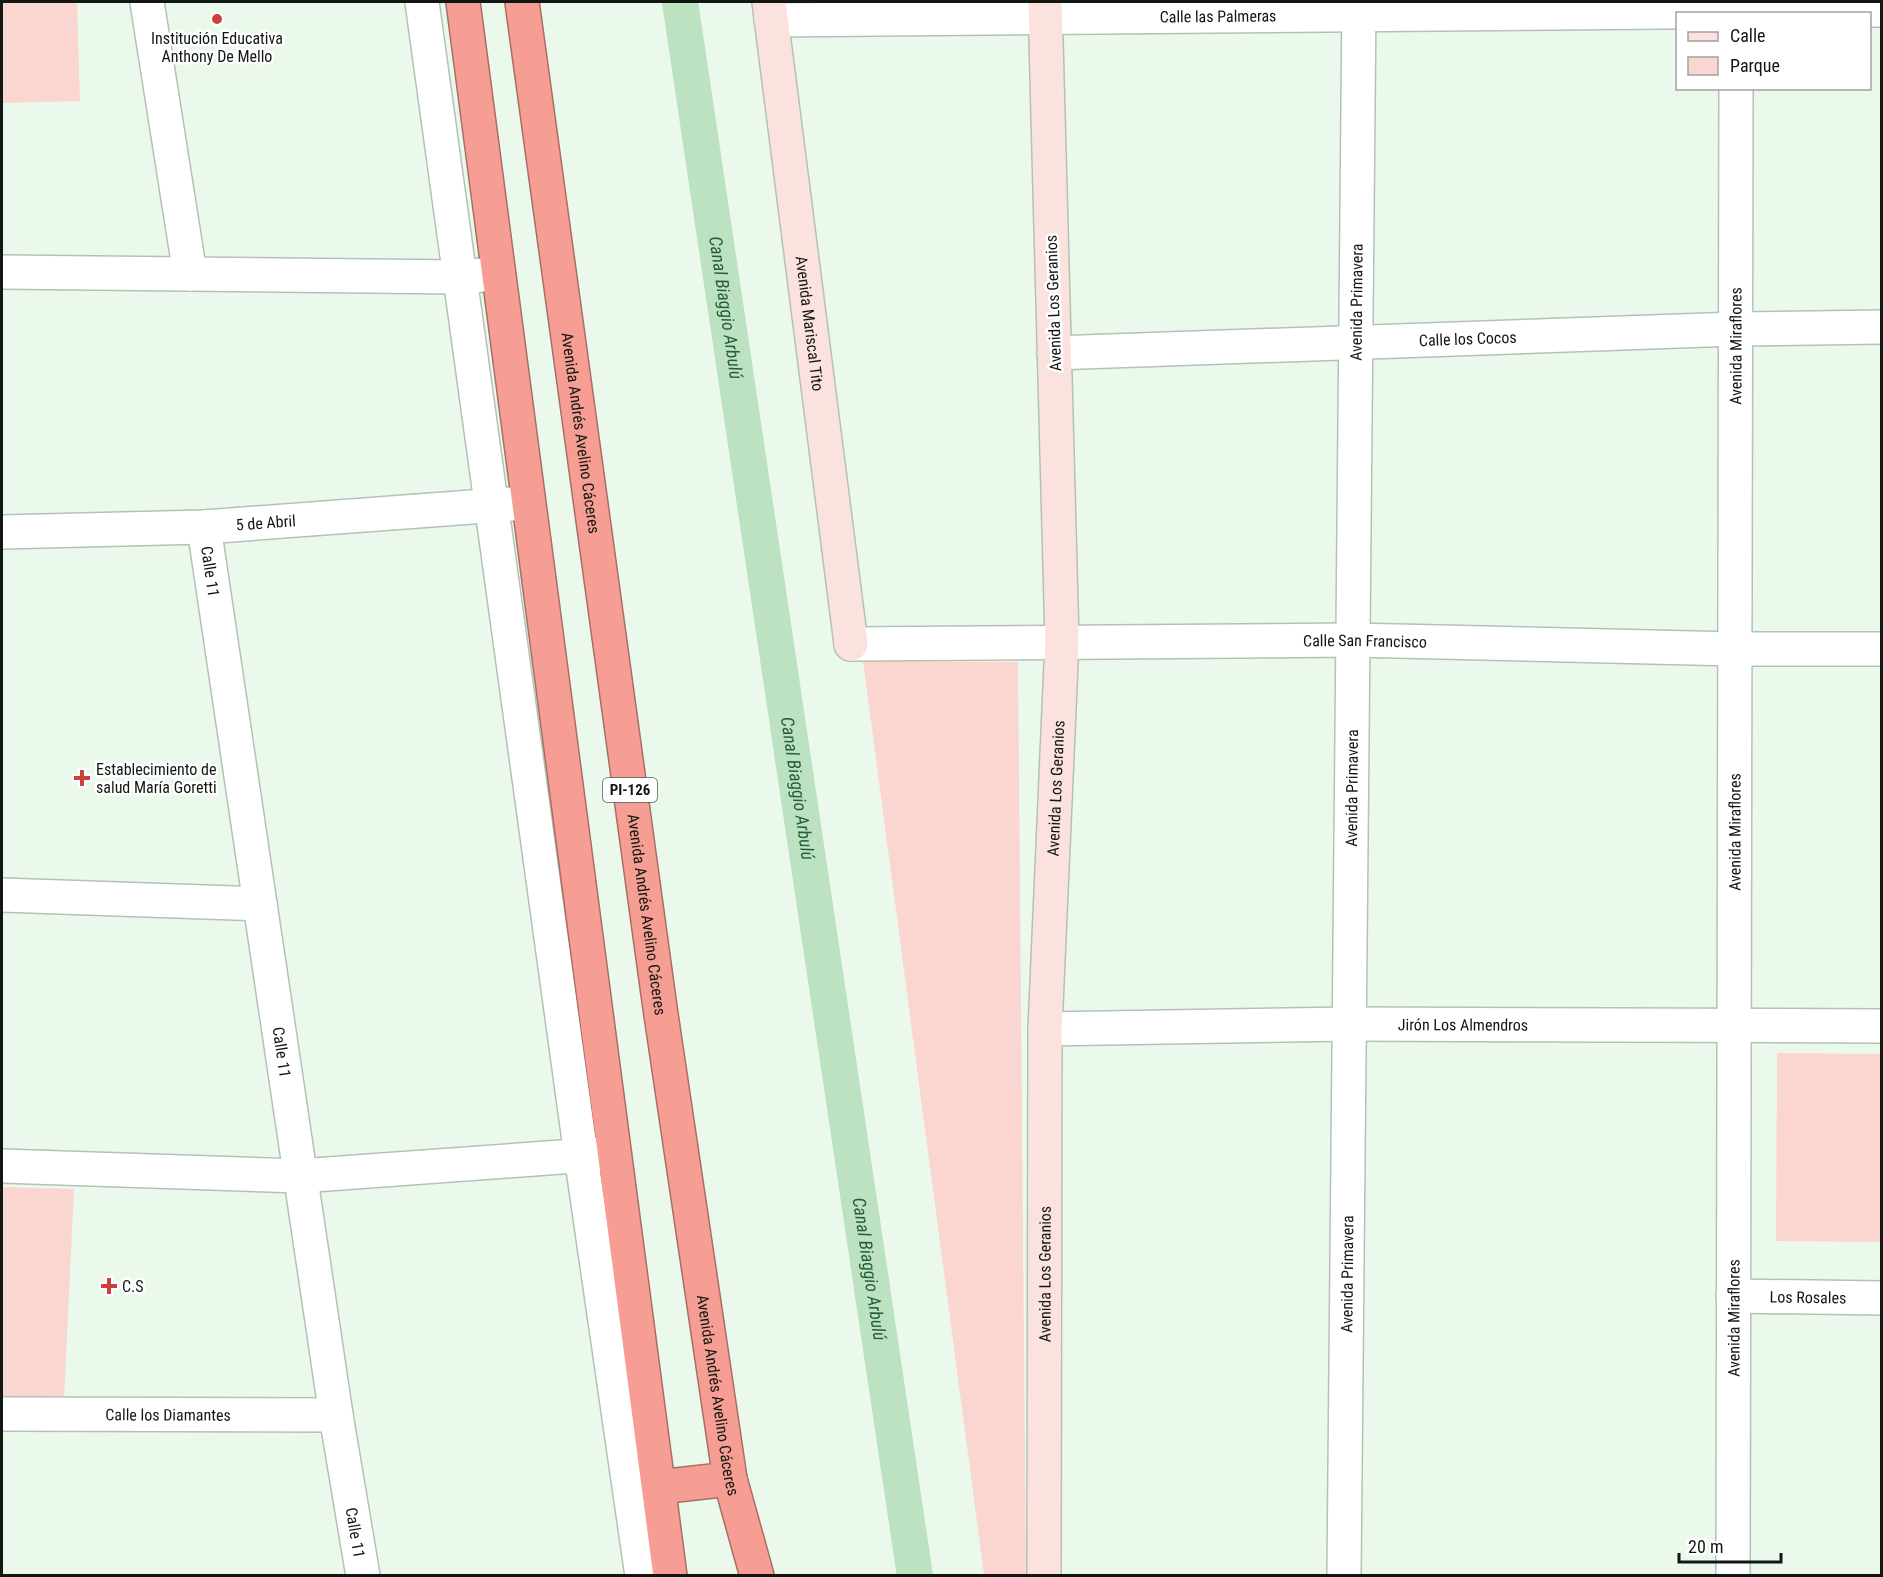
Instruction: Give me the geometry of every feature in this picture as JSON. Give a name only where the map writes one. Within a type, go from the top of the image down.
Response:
[{"type":"highway","points":[[463,2],[670,1575]]},
{"type":"highway","name":"Avenida Andrés Avelino Cáceres","points":[[522,2],[660,1008],[730,1479],[757,1575]]},
{"type":"highway","points":[[659,1487],[730,1479]]},
{"type":"street","points":[[147,2],[190,274]]},
{"type":"street","points":[[422,2],[581,1155],[642,1575]]},
{"type":"street","name":"Calle las Palmeras","points":[[770,11],[1359,8],[1881,10]]},
{"type":"street","name":"Avenida Primavera","points":[[1344,1575],[1359,8]]},
{"type":"street","name":"Avenida Los Geranios","points":[[1044,1575],[1045,1029],[1062,641],[1045,10]]},
{"type":"street","name":"Avenida Mariscal Tito","points":[[770,11],[851,644]]},
{"type":"street","name":"Avenida Miraflores","points":[[1733,1575],[1736,90]]},
{"type":"street","points":[[2,272],[460,277],[499,273]]},
{"type":"street","name":"Calle los Cocos","points":[[1054,352],[1356,344],[1736,329],[1881,327]]},
{"type":"street","name":"5 de Abril","points":[[2,532],[204,527],[529,502]]},
{"type":"street","name":"Calle 11","points":[[204,527],[336,1415],[363,1575]]},
{"type":"street","name":"Calle San Francisco","points":[[851,644],[1353,640],[1735,649],[1881,649]]},
{"type":"street","points":[[2,895],[260,904]]},
{"type":"street","name":"Jirón Los Almendros","points":[[1045,1029],[1350,1024],[1881,1026]]},
{"type":"street","points":[[2,1166],[300,1176],[616,1153]]},
{"type":"street","name":"Los Rosales","points":[[1733,1296],[1881,1298]]},
{"type":"street","name":"Calle los Diamantes","points":[[2,1414],[336,1415]]},
{"type":"green space","points":[[2,2],[77,2],[80,101],[2,103]]},
{"type":"green space","points":[[863,661],[1018,662],[1026,1575],[984,1575]]},
{"type":"green space","points":[[1777,1053],[1881,1054],[1881,1242],[1776,1241]]},
{"type":"green space","points":[[2,1187],[74,1189],[64,1399],[2,1397]]},
{"type":"waterway","name":"Canal Biaggio Arbulú","points":[[680,2],[915,1576]]},
{"type":"place","name":"Institución Educativa Anthony De Mello","points":[[217,19]]},
{"type":"place","name":"Establecimiento de salud María Goretti","points":[[82,778]]},
{"type":"place","name":"C.S","points":[[109,1286]]}]
